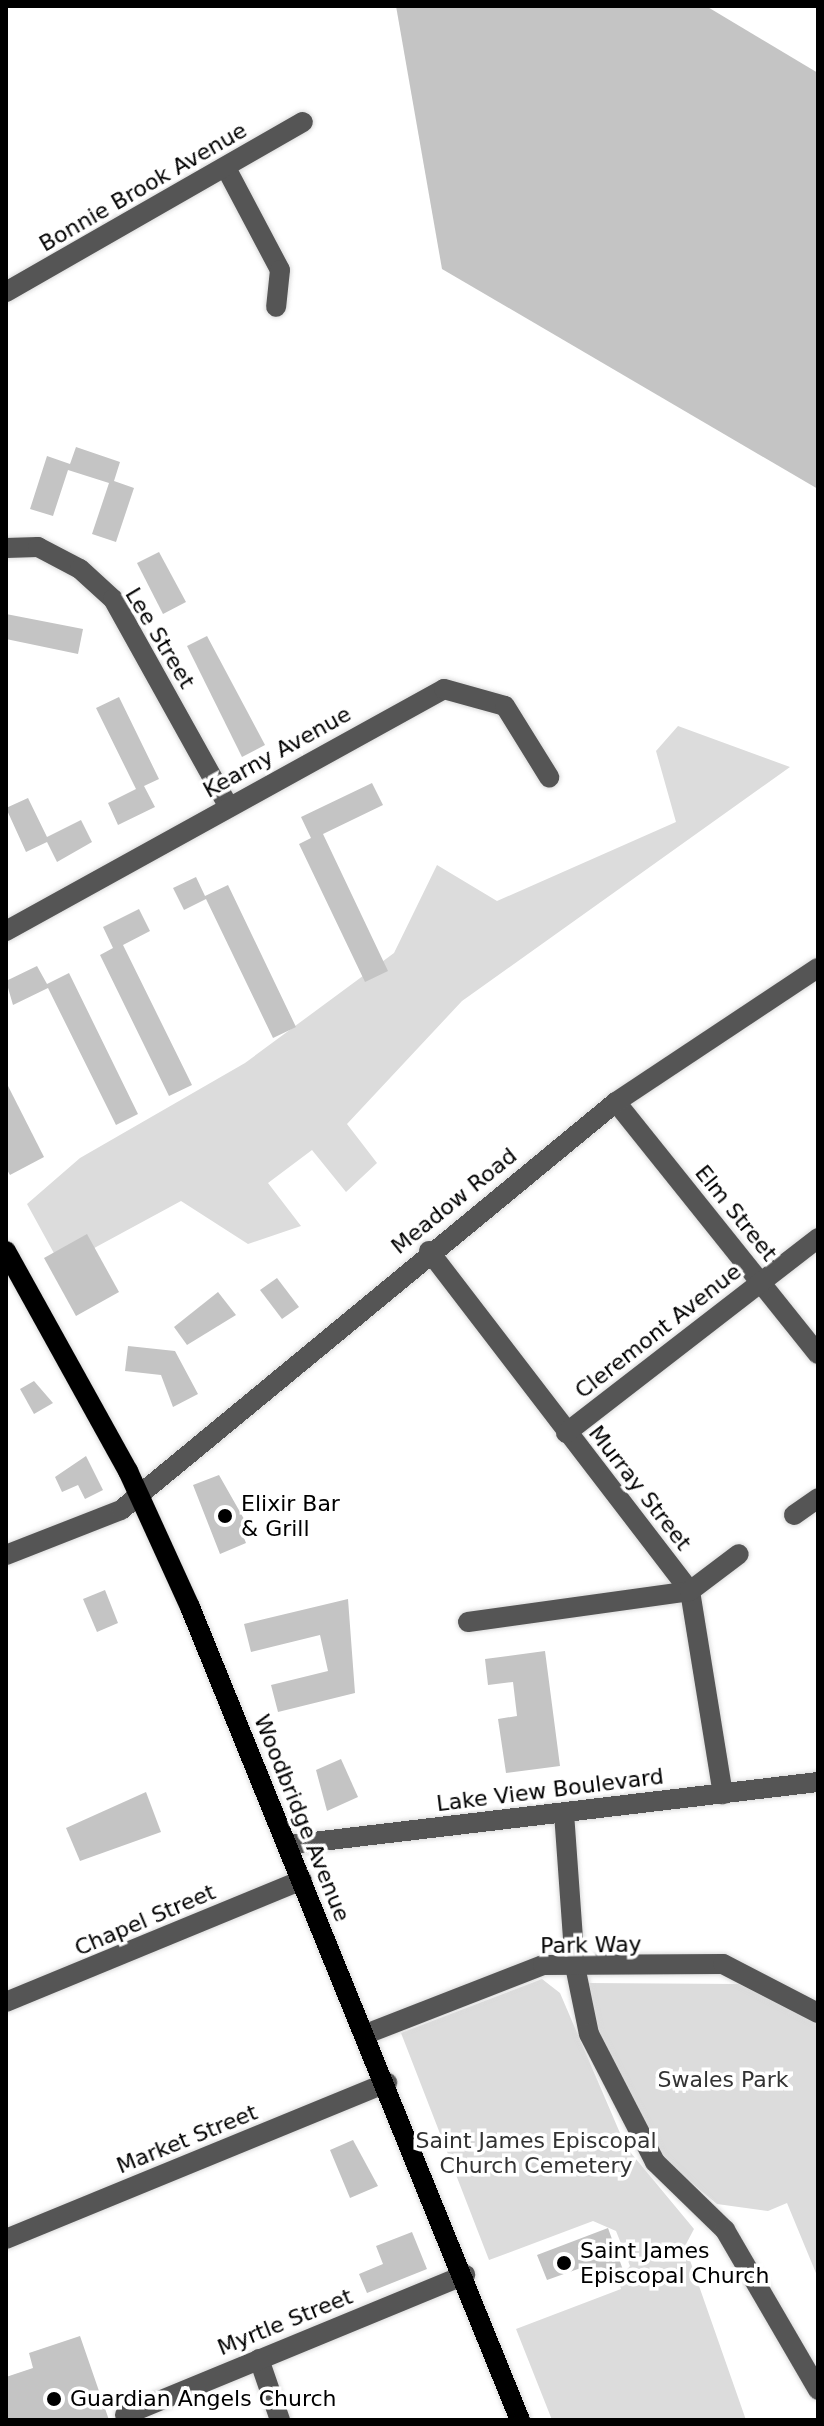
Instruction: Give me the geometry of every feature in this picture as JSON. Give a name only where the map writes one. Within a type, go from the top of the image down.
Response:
[{"type":"main road","name":"Woodbridge Avenue","points":[[6,1251],[140,1496],[387,2083],[520,2420]]},
{"type":"street","name":"Bonnie Brook Avenue","points":[[7,288],[226,168],[303,122]]},
{"type":"street","points":[[226,168],[280,270],[276,307]]},
{"type":"street","name":"Lee Street","points":[[6,548],[38,547],[80,569],[113,599],[229,807]]},
{"type":"street","name":"Kearny Avenue","points":[[6,931],[444,689],[505,706],[549,777]]},
{"type":"street","name":"Meadow Road","points":[[6,1555],[140,1496],[429,1251],[616,1102],[818,968]]},
{"type":"street","name":"Elm Street","points":[[616,1102],[818,1354]]},
{"type":"street","name":"Cleremont Avenue","points":[[566,1433],[818,1238]]},
{"type":"street","name":"Murray Street","points":[[429,1251],[690,1591],[723,1794]]},
{"type":"street","points":[[794,1515],[818,1498]]},
{"type":"street","points":[[468,1622],[690,1591],[739,1554]]},
{"type":"street","name":"Lake View Boulevard","points":[[288,1845],[818,1782]]},
{"type":"street","points":[[564,1813],[575,1966],[589,2034],[623,2108],[655,2162],[725,2230],[818,2390]]},
{"type":"street","name":"Chapel Street","points":[[6,2002],[302,1880]]},
{"type":"street","name":"Park Way","points":[[366,2034],[543,1965],[723,1964],[818,2013]]},
{"type":"street","name":"Market Street","points":[[6,2239],[387,2083]]},
{"type":"street","name":"Myrtle Street","points":[[125,2415],[465,2275]]},
{"type":"street","points":[[259,2359],[280,2420]]},
{"type":"green space","points":[[678,726],[790,767],[462,1001],[347,1124],[377,1163],[346,1192],[312,1150],[268,1183],[301,1226],[248,1244],[181,1201],[61,1266],[27,1204],[80,1158],[245,1063],[394,953],[437,865],[497,901],[676,822],[656,751]]},
{"type":"green space","name":"Saint James Episcopal Church Cemetery","points":[[542,1979],[560,1993],[626,2147],[694,2229],[685,2246],[746,2420],[552,2420],[516,2329],[621,2289],[618,2280],[630,2266],[616,2231],[593,2221],[489,2260],[401,2033]]},
{"type":"green space","name":"Swales Park","points":[[587,1983],[739,1984],[818,2021],[818,2278],[787,2203],[768,2211],[717,2204],[659,2156],[599,2043]]},
{"type":"building","points":[[396,6],[706,6],[818,73],[818,489],[442,269]]},
{"type":"building","points":[[76,447],[120,462],[114,481],[134,488],[116,542],[92,534],[109,483],[68,470],[53,516],[30,509],[47,456],[70,464]]},
{"type":"building","points":[[159,552],[186,602],[163,614],[137,563]]},
{"type":"building","points":[[6,614],[83,629],[78,654],[6,639]]},
{"type":"building","points":[[207,636],[265,745],[242,757],[187,646]]},
{"type":"building","points":[[119,697],[159,779],[144,786],[155,807],[118,825],[108,803],[136,789],[96,708]]},
{"type":"building","points":[[372,783],[383,805],[323,834],[388,971],[365,982],[299,844],[311,838],[301,817]]},
{"type":"building","points":[[28,798],[47,837],[81,820],[92,842],[57,862],[47,842],[26,852],[6,808]]},
{"type":"building","points":[[196,877],[205,896],[228,885],[296,1027],[273,1038],[206,899],[184,910],[173,888]]},
{"type":"building","points":[[139,909],[150,931],[123,945],[192,1085],[169,1096],[100,955],[113,948],[103,927]]},
{"type":"building","points":[[37,966],[47,984],[69,973],[138,1114],[116,1125],[48,988],[13,1005],[6,981]]},
{"type":"building","points":[[6,1082],[44,1157],[10,1175],[6,1168]]},
{"type":"building","points":[[87,1234],[119,1292],[76,1316],[44,1258]]},
{"type":"building","points":[[277,1278],[299,1307],[282,1319],[260,1290]]},
{"type":"building","points":[[218,1292],[236,1315],[187,1345],[174,1327]]},
{"type":"building","points":[[128,1346],[175,1351],[198,1394],[173,1407],[161,1375],[125,1371]]},
{"type":"building","points":[[34,1381],[53,1403],[34,1414],[20,1389]]},
{"type":"building","points":[[86,1456],[103,1490],[85,1499],[78,1485],[62,1492],[55,1477]]},
{"type":"building","name":"Elixir Bar & Grill","points":[[219,1475],[248,1526],[240,1528],[246,1543],[220,1554],[193,1485]]},
{"type":"building","points":[[105,1590],[118,1623],[97,1632],[83,1599]]},
{"type":"building","points":[[348,1599],[355,1693],[278,1712],[271,1685],[328,1671],[320,1635],[251,1652],[244,1624]]},
{"type":"building","points":[[545,1651],[560,1766],[506,1773],[498,1719],[517,1716],[513,1682],[488,1685],[485,1659]]},
{"type":"building","points":[[341,1759],[358,1797],[327,1811],[316,1770]]},
{"type":"building","points":[[146,1792],[161,1832],[80,1861],[66,1828]]},
{"type":"building","points":[[353,2140],[378,2186],[350,2198],[330,2150]]},
{"type":"building","points":[[608,2228],[623,2270],[598,2279],[592,2264],[547,2280],[537,2255]]},
{"type":"building","points":[[412,2232],[427,2269],[367,2293],[359,2274],[383,2264],[376,2246]]},
{"type":"building","name":"Guardian Angels Church","points":[[80,2336],[109,2420],[6,2420],[6,2377],[33,2368],[29,2353]]},
{"type":"place","name":"Elixir Bar & Grill","points":[[225,1516]]},
{"type":"place","name":"Saint James Episcopal Church","points":[[564,2263]]},
{"type":"place","name":"Guardian Angels Church","points":[[54,2399]]}]
